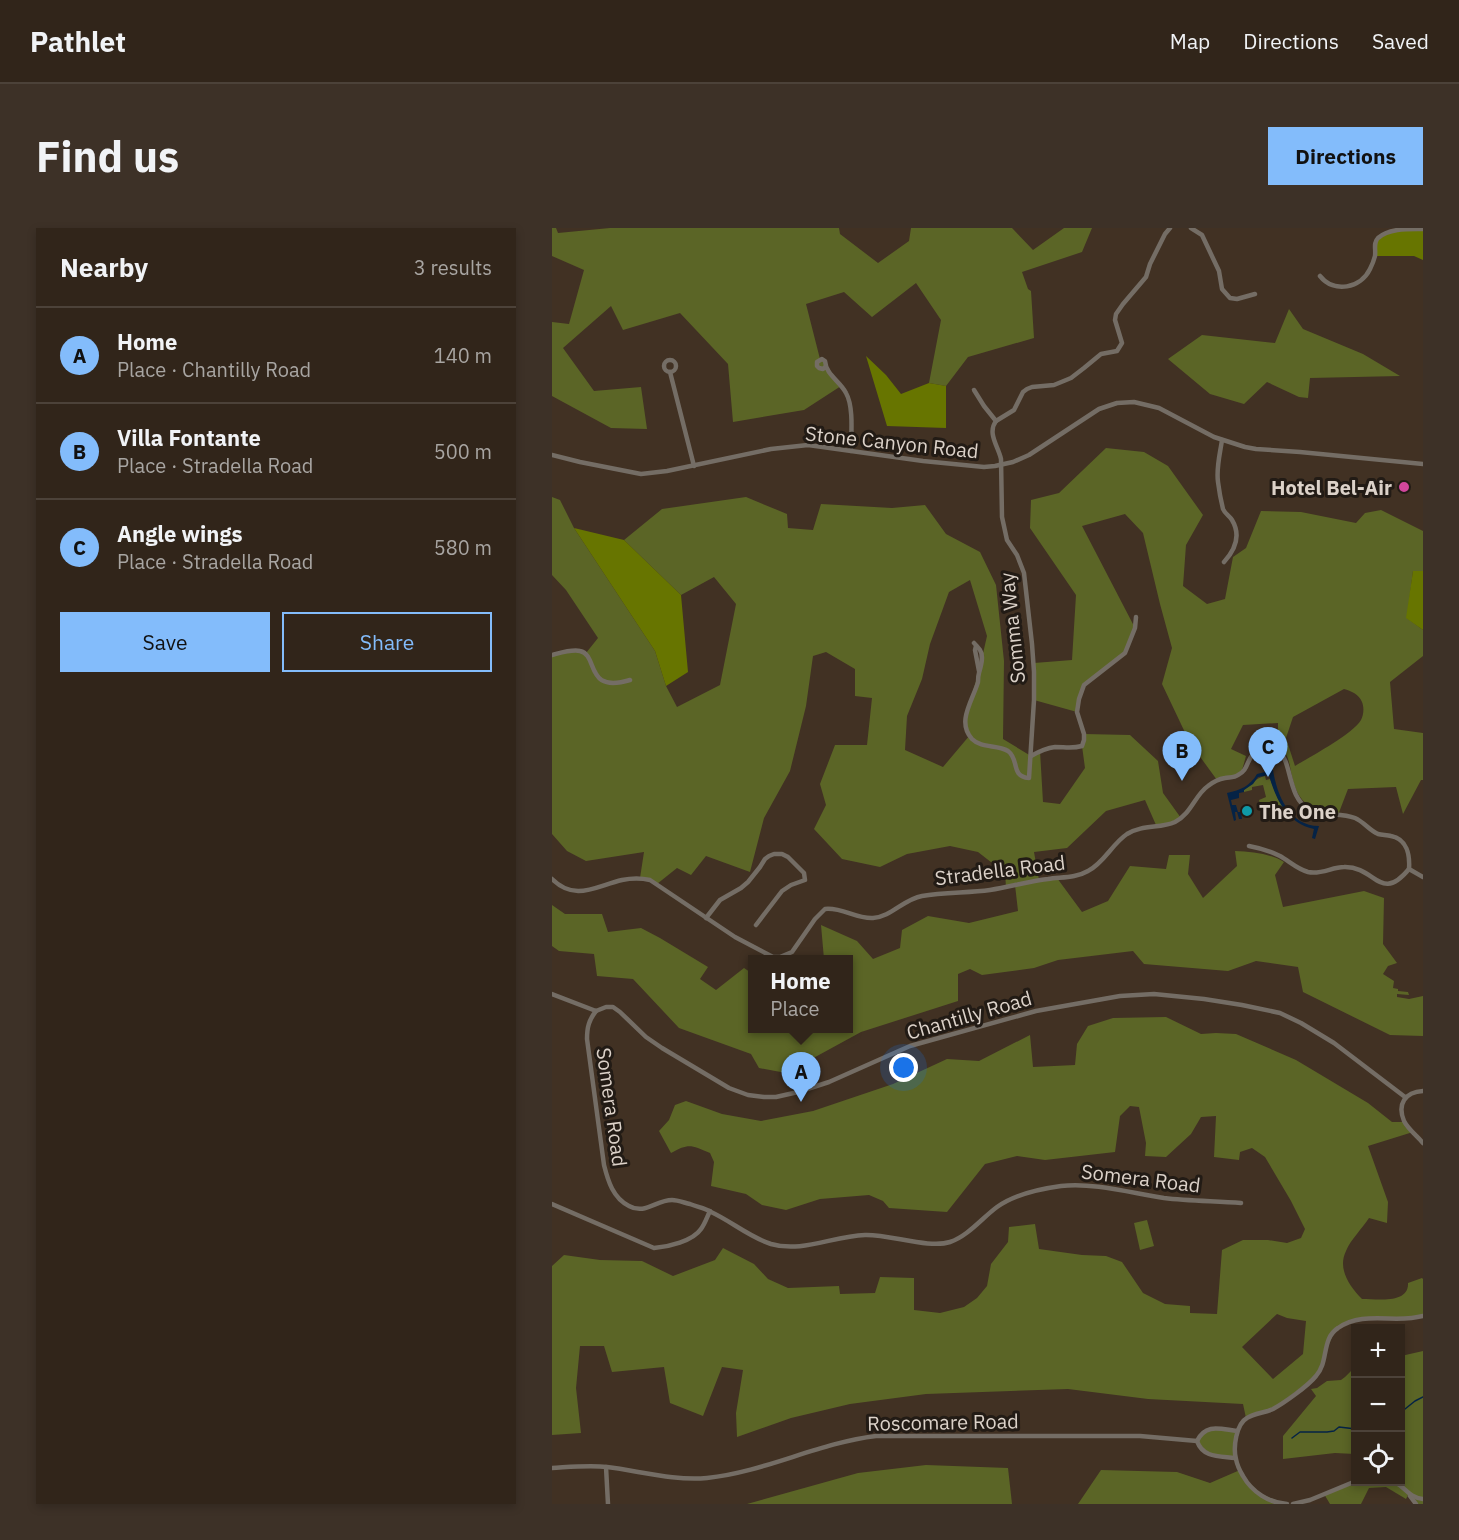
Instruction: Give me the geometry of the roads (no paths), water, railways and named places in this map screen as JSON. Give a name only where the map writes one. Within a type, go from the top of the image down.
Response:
[{"type":"street","points":[[974,390],[996,421],[1014,410],[1023,392],[1027,389],[1054,385],[1071,378],[1101,354],[1117,351],[1122,343],[1115,320],[1116,314],[1146,278],[1161,241],[1170,228]]},
{"type":"street","points":[[1191,228],[1202,235],[1218,271],[1222,289],[1230,298],[1237,299],[1255,294]]},
{"type":"street","points":[[1320,276],[1332,286],[1349,286],[1358,282],[1370,270],[1375,256],[1376,241],[1380,236],[1399,229],[1423,229]]},
{"type":"street","points":[[825,367],[846,392],[848,398],[851,451]]},
{"type":"street","points":[[670,372],[694,466]]},
{"type":"street","name":"Stone Canyon Road","points":[[552,455],[642,474],[694,466],[771,449],[808,445],[872,455],[984,467],[1020,460],[1109,405],[1141,402],[1159,408],[1222,440],[1256,449],[1423,464]]},
{"type":"street","name":"Somma Way","points":[[975,644],[981,654],[981,667],[967,711],[966,730],[979,744],[1000,748],[1010,753],[1021,776],[1029,778],[1034,672],[1032,644],[1024,573],[1017,555],[1007,540],[1002,517],[1002,465],[992,428],[996,421]]},
{"type":"street","points":[[1222,440],[1217,470],[1218,481],[1224,512],[1231,517],[1236,539],[1231,554],[1224,562]]},
{"type":"street","points":[[1031,756],[1054,747],[1082,746],[1084,734],[1077,712],[1084,685],[1125,653],[1135,628],[1136,617]]},
{"type":"street","points":[[552,655],[583,651],[594,671],[606,683],[613,684],[630,680]]},
{"type":"street","name":"Stradella Road","points":[[785,955],[792,952],[815,919],[825,909],[836,909],[862,917],[878,918],[917,897],[991,890],[1046,879],[1081,875],[1095,867],[1129,832],[1147,826],[1173,823],[1181,818],[1200,792],[1217,780],[1241,774],[1249,757],[1265,747],[1278,751],[1282,756],[1286,762],[1292,787],[1308,810],[1354,818],[1376,833],[1404,842],[1410,860],[1409,868]]},
{"type":"street","points":[[1249,846],[1269,851],[1309,872],[1318,873],[1345,867],[1357,869],[1381,883],[1389,884],[1396,882],[1409,868],[1423,877]]},
{"type":"street","points":[[706,918],[720,900],[748,882],[765,859],[774,854],[782,854],[804,873],[805,880],[782,891],[756,925]]},
{"type":"street","name":"Stradella Road","points":[[552,879],[563,888],[576,892],[622,880],[640,878],[650,880],[735,938],[767,955]]},
{"type":"street","name":"Chantilly Road","points":[[552,994],[596,1011],[613,1007],[646,1037],[729,1088],[748,1095],[764,1097],[798,1092],[829,1082],[910,1046],[1036,1011],[1120,996],[1154,994],[1204,999],[1280,1013],[1334,1043],[1405,1097]]},
{"type":"street","name":"Somera Road","points":[[596,1011],[587,1027],[604,1165],[609,1183],[622,1202],[637,1209],[672,1200],[710,1211],[768,1243],[782,1247],[796,1247],[864,1235],[888,1236],[936,1245],[949,1243],[961,1237],[999,1205],[1018,1196],[1061,1186],[1085,1185],[1167,1198],[1241,1203]]},
{"type":"street","points":[[1423,1091],[1413,1092],[1405,1097],[1403,1108],[1405,1122],[1423,1143]]},
{"type":"street","points":[[552,1204],[654,1248],[666,1247],[688,1239],[701,1230],[710,1211]]},
{"type":"street","points":[[1287,1504],[1269,1500],[1252,1489],[1235,1458],[1237,1431],[1246,1418],[1273,1409],[1312,1380],[1319,1372],[1329,1337],[1344,1324],[1362,1319],[1405,1319],[1423,1316]]},
{"type":"street","points":[[1235,1458],[1203,1452],[1197,1441],[1200,1434],[1212,1428],[1237,1431]]},
{"type":"street","name":"Roscomare Road","points":[[552,1468],[606,1467],[669,1477],[708,1478],[748,1470],[842,1441],[876,1436],[1140,1436],[1197,1441]]},
{"type":"street","points":[[606,1467],[608,1504]]},
{"type":"street","points":[[1293,1504],[1310,1500],[1351,1483]]},
{"type":"street","points":[[1401,1486],[1416,1504]]},
{"type":"street","points":[[1408,1494],[1423,1499]]},
{"type":"water","points":[[1273,770],[1278,790],[1287,808],[1300,821],[1319,826],[1315,839],[1312,838],[1314,829],[1297,822],[1284,809],[1269,775],[1258,777],[1244,792],[1239,793],[1239,798],[1231,800],[1232,805],[1236,805],[1238,812],[1241,812],[1242,819],[1239,819],[1235,812],[1236,820],[1234,821],[1227,793],[1245,787],[1257,774]]},
{"type":"waterway","points":[[1405,1409],[1423,1397]]},
{"type":"waterway","points":[[1292,1438],[1300,1432],[1327,1432],[1339,1427],[1351,1428]]},
{"type":"place","name":"Hotel Bel-Air","points":[[1404,487]]},
{"type":"place","name":"Angle wings","points":[[1268,777]]},
{"type":"place","name":"Villa Fontante","points":[[1182,781]]},
{"type":"place","name":"The One","points":[[1247,811]]},
{"type":"place","name":"Home","points":[[801,1102]]}]
